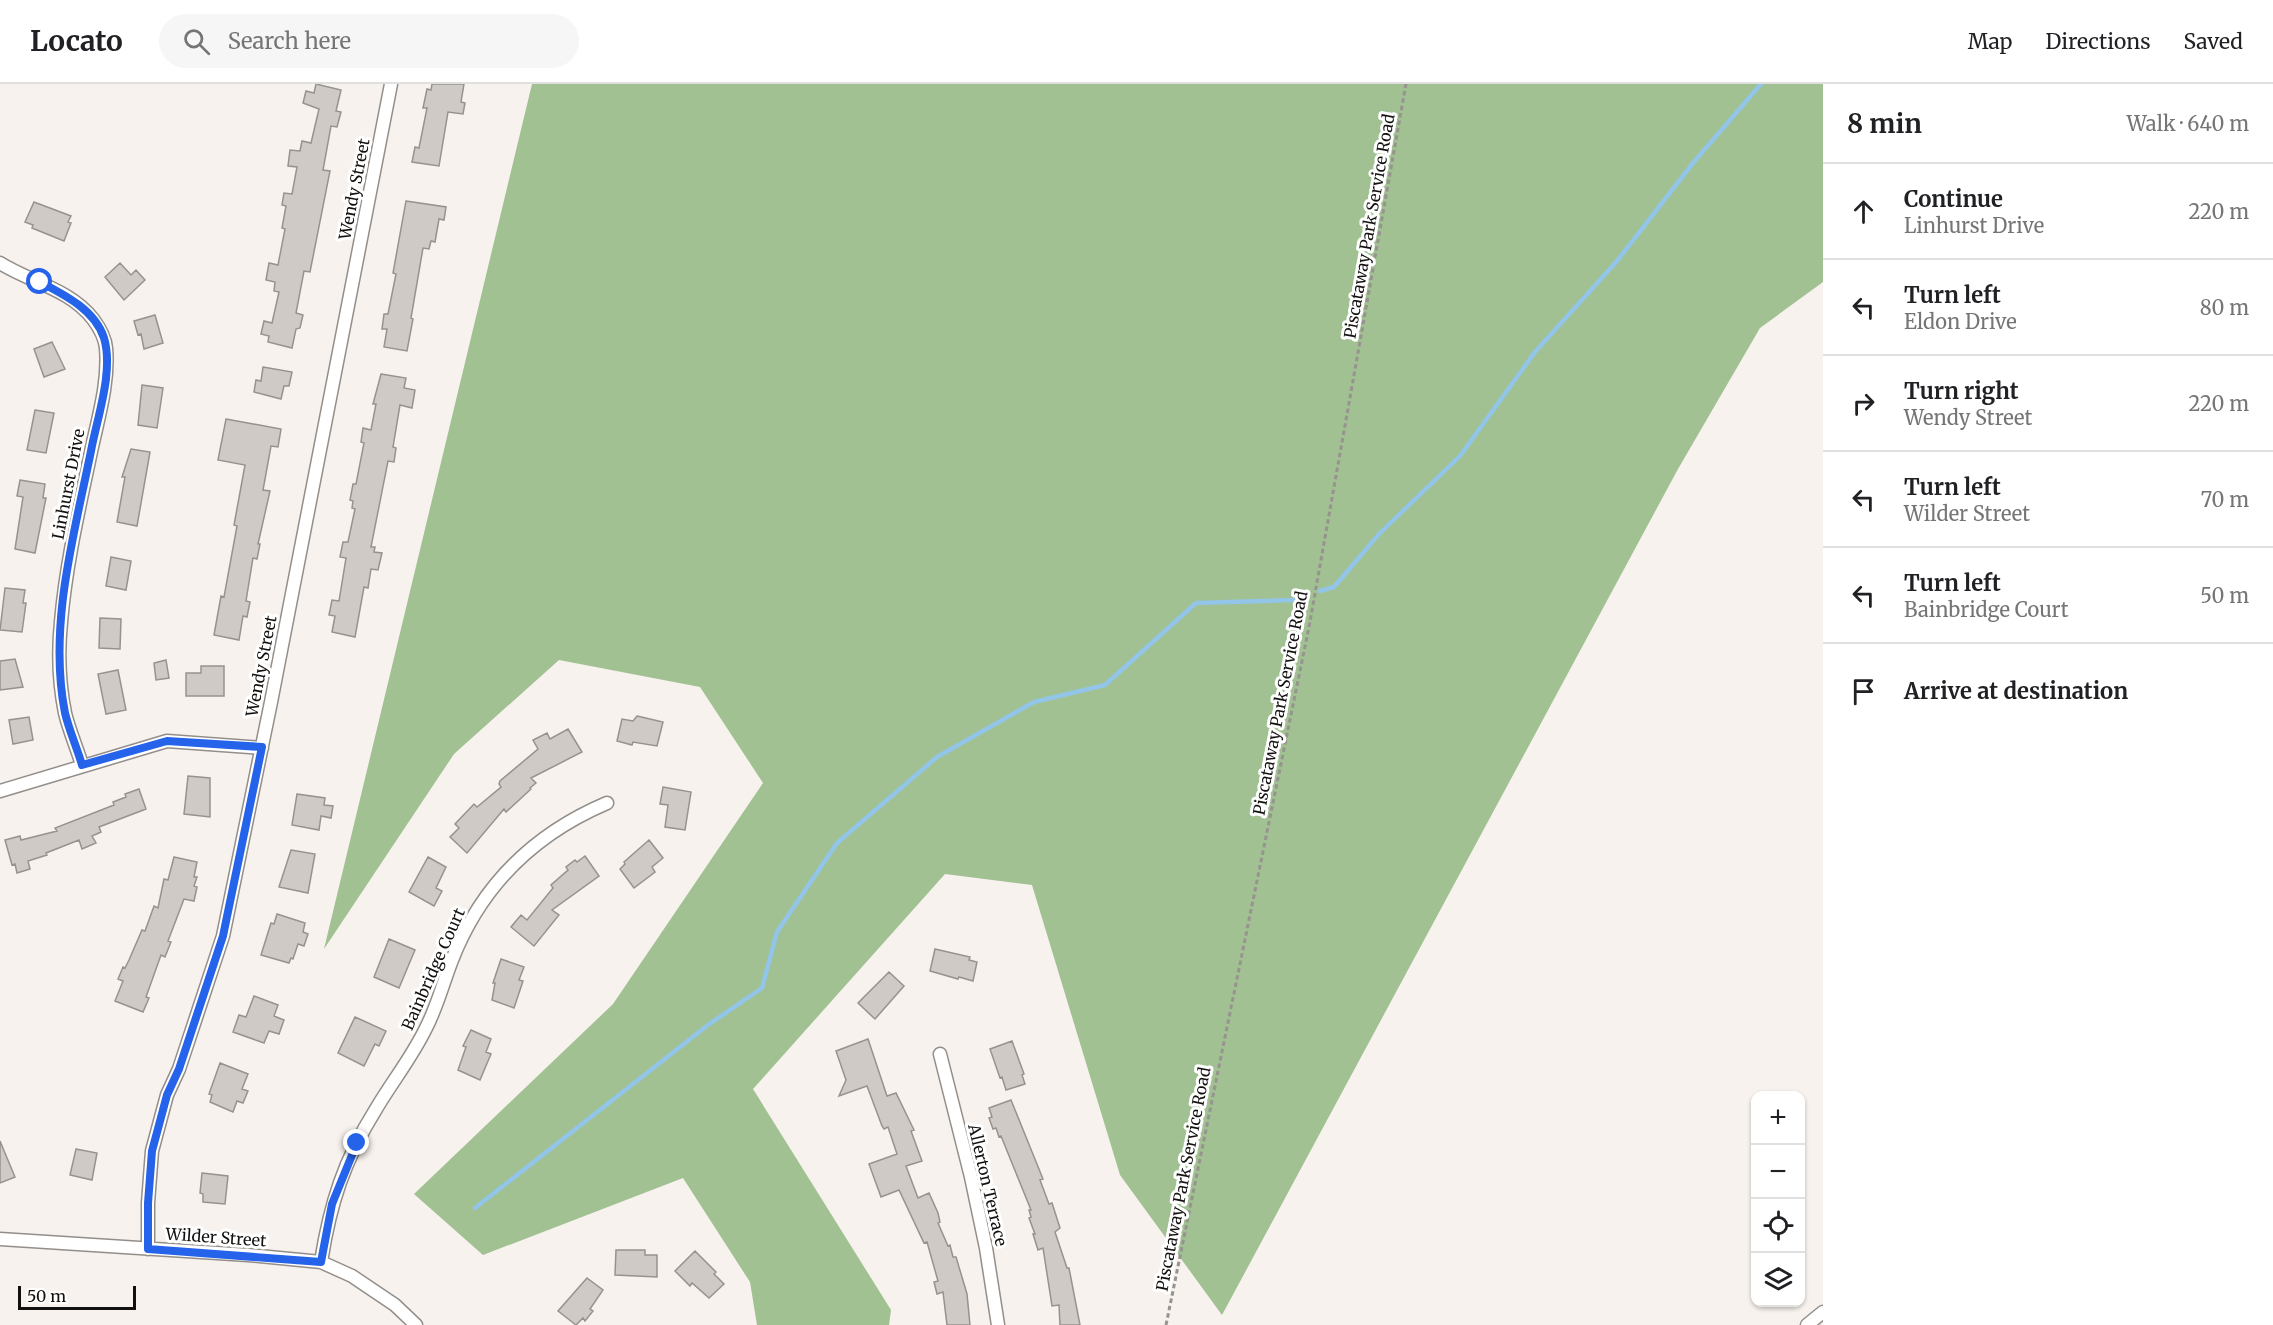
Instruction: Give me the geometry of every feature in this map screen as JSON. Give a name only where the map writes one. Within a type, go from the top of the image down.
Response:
[{"type":"street","name":"Wendy Street","points":[[148,1249],[152,1151],[167,1095],[179,1069],[223,936],[391,84]]},
{"type":"street","name":"Linhurst Drive","points":[[0,263],[56,290],[83,309],[93,319],[103,335],[105,345],[106,364],[101,404],[70,561],[61,623],[60,662],[66,714],[82,765]]},
{"type":"street","points":[[0,791],[167,741],[262,747]]},
{"type":"street","name":"Bainbridge Court","points":[[321,1262],[332,1204],[340,1179],[376,1109],[427,1027],[452,959],[471,919],[486,896],[519,858],[578,816],[607,803]]},
{"type":"street","name":"Allerton Terrace","points":[[940,1054],[972,1177],[998,1325]]},
{"type":"street","name":"Wilder Street","points":[[0,1239],[321,1262],[352,1276],[395,1305],[416,1325]]},
{"type":"street","points":[[1807,1325],[1823,1312]]},
{"type":"path","name":"Piscataway Park Service Road","points":[[1166,1325],[1309,627],[1406,84]]},
{"type":"green space","points":[[532,84],[1823,84],[1823,282],[1760,328],[1678,469],[1222,1315],[1120,1175],[1032,885],[945,874],[753,1089],[891,1310],[889,1325],[757,1325],[750,1282],[683,1178],[483,1255],[414,1194],[613,1004],[763,783],[700,687],[559,660],[454,754],[324,949]]},
{"type":"building","points":[[316,84],[341,90],[336,111],[341,112],[337,127],[331,126],[323,170],[330,171],[310,272],[304,271],[296,313],[303,315],[300,328],[296,329],[292,348],[268,342],[269,336],[261,334],[264,321],[272,323],[279,292],[274,291],[275,282],[266,280],[269,263],[278,265],[285,229],[282,228],[286,206],[282,205],[284,193],[292,194],[297,167],[288,166],[290,150],[300,151],[302,141],[311,143],[319,109],[303,103],[306,91],[314,93]]},
{"type":"building","points":[[432,84],[464,84],[461,102],[465,103],[463,114],[448,112],[439,166],[412,162],[415,147],[419,148],[427,108],[423,108],[427,89],[431,90]]},
{"type":"building","points":[[406,201],[446,207],[444,220],[439,219],[435,242],[431,241],[429,249],[423,248],[407,351],[384,347],[387,329],[382,329],[384,314],[388,314],[396,274],[393,273]]},
{"type":"building","points":[[34,202],[71,216],[68,222],[71,223],[64,241],[32,228],[33,225],[25,222]]},
{"type":"building","points":[[120,263],[131,275],[136,270],[145,280],[124,300],[105,277]]},
{"type":"building","points":[[155,315],[163,343],[144,349],[141,334],[138,335],[134,321]]},
{"type":"building","points":[[52,342],[65,369],[44,377],[34,349]]},
{"type":"building","points":[[263,367],[292,372],[289,386],[284,386],[281,399],[254,392],[256,380],[261,381]]},
{"type":"building","points":[[381,374],[406,378],[404,388],[415,390],[412,408],[400,405],[393,447],[396,448],[394,462],[388,461],[371,547],[375,547],[374,552],[382,553],[378,570],[371,569],[368,588],[364,587],[355,637],[332,632],[335,616],[329,615],[332,600],[339,601],[346,558],[340,557],[343,542],[348,542],[355,509],[352,508],[353,501],[350,500],[353,484],[356,484],[364,443],[361,442],[363,428],[371,430],[376,404],[373,404]]},
{"type":"building","points":[[142,385],[163,388],[157,428],[138,425]]},
{"type":"building","points":[[35,410],[54,413],[46,453],[27,450]]},
{"type":"building","points":[[226,419],[281,429],[278,447],[271,446],[263,490],[270,491],[258,544],[260,544],[257,559],[253,558],[246,601],[250,602],[247,617],[243,616],[239,640],[214,635],[221,596],[224,597],[237,526],[234,525],[245,465],[218,460]]},
{"type":"building","points":[[131,449],[150,452],[137,526],[117,522],[125,477],[122,477]]},
{"type":"building","points":[[20,480],[45,484],[43,498],[46,498],[35,553],[15,549],[23,497],[17,496]]},
{"type":"building","points":[[111,557],[131,561],[126,590],[106,586]]},
{"type":"building","points":[[5,588],[25,590],[23,603],[26,603],[22,632],[0,630]]},
{"type":"building","points":[[100,618],[121,619],[120,649],[99,648]]},
{"type":"building","points":[[15,659],[23,687],[0,690],[0,661]]},
{"type":"building","points":[[166,660],[169,678],[156,680],[154,663]]},
{"type":"building","points":[[201,666],[224,666],[224,696],[186,696],[186,673],[201,673]]},
{"type":"building","points":[[118,670],[126,710],[106,714],[98,674]]},
{"type":"building","points":[[637,716],[663,722],[657,746],[633,742],[632,745],[617,741],[622,719],[633,721]]},
{"type":"building","points":[[29,717],[33,740],[13,744],[9,720]]},
{"type":"building","points":[[568,729],[582,752],[531,778],[536,783],[531,789],[506,812],[504,809],[467,853],[450,837],[459,828],[455,824],[474,804],[477,807],[501,787],[500,781],[538,749],[533,740],[547,733],[550,739]]},
{"type":"building","points":[[188,776],[210,778],[210,817],[184,814]]},
{"type":"building","points":[[663,787],[691,792],[685,830],[665,827],[668,805],[660,804]]},
{"type":"building","points":[[139,789],[146,809],[99,827],[101,832],[92,836],[96,843],[82,849],[79,840],[28,861],[30,869],[17,873],[15,864],[12,865],[5,840],[20,836],[21,840],[57,831],[55,828],[114,805],[113,802],[126,797],[125,794]]},
{"type":"building","points":[[297,794],[325,798],[324,805],[333,806],[331,818],[321,816],[319,830],[292,825]]},
{"type":"building","points":[[649,840],[663,858],[652,867],[655,872],[634,888],[620,869],[625,864],[624,862]]},
{"type":"building","points":[[291,850],[315,854],[308,893],[279,887]]},
{"type":"building","points":[[585,856],[599,876],[552,910],[559,915],[534,946],[511,927],[521,915],[527,920],[553,888],[551,885],[568,870],[566,867]]},
{"type":"building","points":[[174,857],[197,862],[194,877],[197,877],[194,886],[197,887],[194,901],[184,899],[168,941],[171,942],[165,957],[161,955],[143,1012],[115,1001],[123,981],[118,979],[142,930],[145,931],[154,906],[158,908],[164,879],[168,880]]},
{"type":"building","points":[[428,857],[446,867],[436,888],[442,891],[434,906],[409,892]]},
{"type":"building","points":[[277,914],[305,923],[303,932],[308,934],[304,946],[298,944],[293,959],[291,958],[289,963],[261,955],[271,923],[274,924]]},
{"type":"building","points":[[389,939],[415,950],[399,988],[374,977]]},
{"type":"building","points":[[935,949],[970,957],[969,960],[977,962],[973,981],[930,971]]},
{"type":"building","points":[[501,959],[524,967],[519,980],[523,981],[514,1008],[492,1000],[495,983],[493,983]]},
{"type":"building","points":[[889,972],[904,986],[875,1019],[858,1003]]},
{"type":"building","points":[[254,996],[278,1005],[274,1016],[284,1020],[279,1034],[269,1031],[264,1043],[233,1032],[239,1015],[246,1017]]},
{"type":"building","points":[[355,1017],[386,1031],[379,1046],[375,1044],[364,1066],[338,1053]]},
{"type":"building","points":[[471,1030],[491,1039],[486,1052],[491,1054],[480,1080],[458,1070],[466,1047],[463,1046]]},
{"type":"building","points":[[868,1039],[887,1096],[896,1093],[914,1130],[911,1131],[922,1161],[906,1166],[918,1198],[929,1193],[938,1213],[940,1222],[938,1223],[948,1246],[950,1245],[953,1257],[956,1257],[967,1294],[970,1325],[947,1325],[943,1292],[937,1294],[934,1282],[938,1281],[927,1242],[924,1243],[899,1190],[881,1197],[869,1164],[897,1154],[888,1127],[884,1129],[882,1126],[867,1086],[839,1096],[846,1080],[836,1051]]},
{"type":"building","points":[[1012,1041],[1024,1074],[1022,1075],[1025,1084],[1006,1090],[990,1049]]},
{"type":"building","points":[[220,1063],[248,1074],[242,1089],[248,1091],[243,1103],[237,1101],[233,1112],[210,1102],[212,1095],[209,1094]]},
{"type":"building","points":[[1011,1100],[1060,1228],[1055,1232],[1067,1268],[1069,1268],[1080,1325],[1060,1325],[1059,1305],[1052,1306],[1043,1248],[1038,1250],[1033,1234],[1035,1234],[1029,1218],[1031,1217],[1029,1210],[1031,1210],[1001,1136],[999,1137],[996,1128],[993,1129],[989,1118],[992,1117],[989,1108]]},
{"type":"building","points":[[0,1141],[15,1177],[0,1183]]},
{"type":"building","points":[[76,1149],[97,1153],[92,1180],[70,1175]]},
{"type":"building","points":[[202,1173],[228,1176],[225,1204],[203,1202],[203,1194],[200,1193]]},
{"type":"building","points":[[616,1250],[645,1250],[645,1255],[657,1255],[657,1277],[615,1275]]},
{"type":"building","points":[[695,1251],[716,1272],[714,1274],[724,1284],[709,1298],[692,1283],[690,1286],[675,1271]]},
{"type":"building","points":[[587,1278],[603,1290],[590,1309],[593,1311],[585,1321],[583,1318],[576,1325],[558,1311]]},
{"type":"waterway","points":[[1320,591],[1334,587],[1379,534],[1460,456],[1535,352],[1617,261],[1693,163],[1761,84]]},
{"type":"waterway","points":[[475,1208],[708,1025],[762,988],[777,932],[837,843],[937,757],[1034,702],[1105,685],[1196,603],[1293,600]]},
{"type":"route","points":[[40,282],[70,298],[93,319],[103,335],[106,354],[101,404],[68,572],[61,623],[62,687],[66,714],[82,765],[167,741],[262,747],[223,936],[179,1069],[167,1095],[152,1151],[149,1175],[148,1249],[321,1262],[332,1204],[340,1179],[357,1143]]}]
